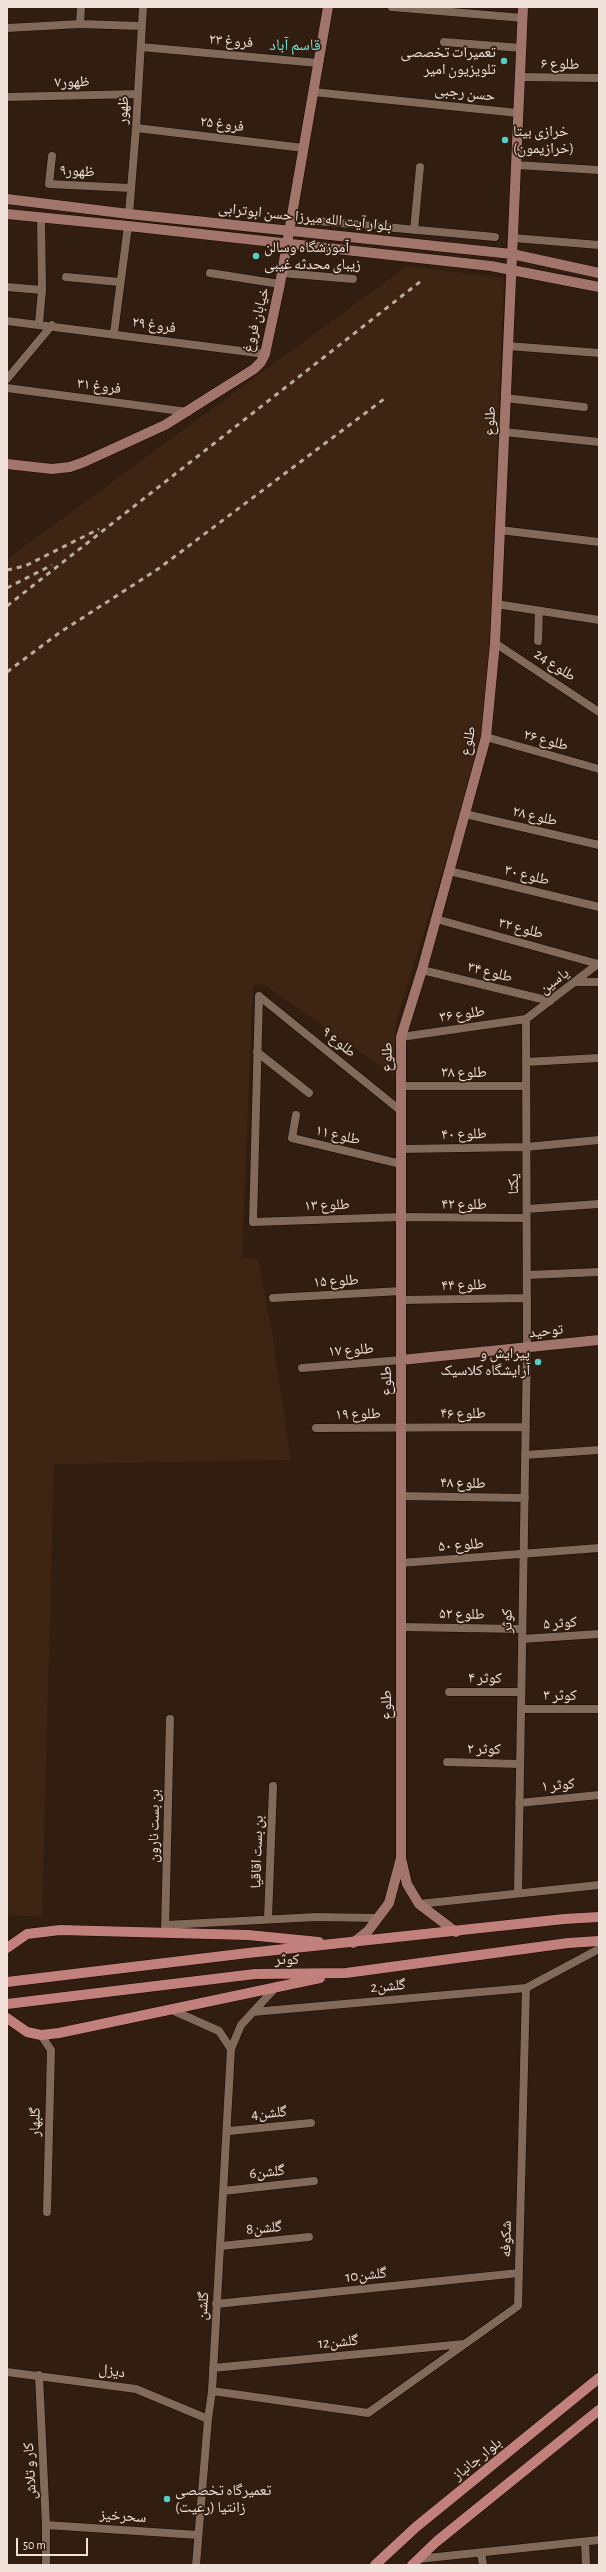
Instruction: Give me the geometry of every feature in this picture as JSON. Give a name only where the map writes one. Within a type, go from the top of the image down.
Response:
[{"type":"main road","points":[[564,1918],[599,1910]]},
{"type":"main road","points":[[564,1918],[599,1917]]},
{"type":"main road","name":"کوثر","points":[[7,1982],[248,1953],[456,1932],[564,1918]]},
{"type":"main road","points":[[7,1948],[27,1934],[60,1930],[166,1929],[348,1944]]},
{"type":"main road","points":[[568,1943],[599,1941]]},
{"type":"main road","points":[[568,1943],[599,1948]]},
{"type":"main road","name":"کوثر","points":[[7,2004],[255,1974],[346,1973],[568,1943]]},
{"type":"main road","points":[[7,2018],[27,2032],[41,2035],[172,2010],[278,1986],[346,1973]]},
{"type":"main road","name":"بلوار جانباز","points":[[375,2565],[416,2527],[599,2378]]},
{"type":"main road","points":[[415,2562],[599,2410]]},
{"type":"street","points":[[80,24],[81,7]]},
{"type":"street","name":"ظهور","points":[[129,214],[136,128],[142,7]]},
{"type":"street","name":"خیابان فروغ","points":[[7,464],[52,469],[70,467],[134,440],[188,412],[254,369],[265,354],[282,274],[328,7]]},
{"type":"street","points":[[397,7],[457,10],[522,18]]},
{"type":"street","points":[[512,254],[523,7]]},
{"type":"street","points":[[7,28],[80,24],[141,26]]},
{"type":"street","points":[[444,42],[521,48]]},
{"type":"street","name":"فروغ ۲۳","points":[[141,48],[318,63]]},
{"type":"street","name":"طلوع ۶","points":[[520,77],[599,78]]},
{"type":"street","name":"حسن رجبی","points":[[313,92],[518,113]]},
{"type":"street","name":"ظهور۷","points":[[7,97],[138,94]]},
{"type":"street","name":"فروغ ۲۵","points":[[136,128],[304,148]]},
{"type":"street","name":"ظهور۹","points":[[52,156],[49,184],[130,188]]},
{"type":"street","points":[[516,165],[599,170]]},
{"type":"street","points":[[414,230],[420,167]]},
{"type":"street","name":"بلوار آیت الله میرزا حسن ابوترابی","points":[[7,199],[129,214],[512,254],[599,273]]},
{"type":"street","name":"بلوار آیت الله میرزا حسن ابوترابی","points":[[7,214],[511,269],[599,287]]},
{"type":"street","points":[[39,323],[42,290],[41,217]]},
{"type":"street","points":[[318,221],[495,237]]},
{"type":"street","points":[[347,237],[348,224]]},
{"type":"street","points":[[114,333],[128,226]]},
{"type":"street","points":[[464,249],[465,234]]},
{"type":"street","points":[[513,238],[599,245]]},
{"type":"street","name":"طلوع","points":[[401,1858],[401,1037],[422,970],[486,738],[494,643],[512,254]]},
{"type":"street","points":[[210,273],[280,284]]},
{"type":"street","points":[[282,274],[353,279]]},
{"type":"street","points":[[66,277],[120,282]]},
{"type":"street","points":[[7,288],[42,290]]},
{"type":"street","name":"فروغ ۲۹","points":[[7,321],[39,323],[265,354]]},
{"type":"street","points":[[7,379],[11,368],[52,325]]},
{"type":"street","points":[[508,346],[599,353]]},
{"type":"street","name":"فروغ ۳۱","points":[[7,388],[188,412]]},
{"type":"street","points":[[506,398],[584,407]]},
{"type":"street","points":[[504,432],[599,442]]},
{"type":"street","points":[[500,530],[599,542]]},
{"type":"street","points":[[496,604],[539,612],[599,620]]},
{"type":"street","points":[[538,641],[539,612]]},
{"type":"street","name":"طلوع 24","points":[[494,643],[599,712]]},
{"type":"street","name":"طلوع ۲۶","points":[[486,738],[599,769]]},
{"type":"street","name":"طلوع ۲۸","points":[[465,814],[599,845]]},
{"type":"street","name":"طلوع ۳۰","points":[[449,871],[599,907]]},
{"type":"street","name":"طلوع ۳۲","points":[[436,919],[599,964]]},
{"type":"street","name":"یاسین","points":[[526,1019],[599,964]]},
{"type":"street","name":"طلوع ۳۴","points":[[422,970],[550,1002]]},
{"type":"street","points":[[576,982],[599,982]]},
{"type":"street","name":"طلوع ۹","points":[[257,1052],[259,996],[401,1111]]},
{"type":"street","name":"طلوع ۳۶","points":[[401,1037],[526,1019]]},
{"type":"street","name":"یکتا","points":[[526,1019],[527,1348]]},
{"type":"street","points":[[257,1052],[309,1093]]},
{"type":"street","name":"طلوع ۱۳","points":[[257,1052],[253,1222],[401,1217]]},
{"type":"street","points":[[526,1062],[599,1058]]},
{"type":"street","name":"طلوع ۳۸","points":[[402,1086],[526,1086]]},
{"type":"street","name":"طلوع ۱۱","points":[[296,1116],[292,1138],[401,1164]]},
{"type":"street","name":"طلوع ۴۰","points":[[401,1149],[526,1147],[599,1140]]},
{"type":"street","points":[[527,1209],[599,1204]]},
{"type":"street","name":"طلوع ۴۲","points":[[401,1217],[526,1218]]},
{"type":"street","points":[[527,1275],[599,1272]]},
{"type":"street","name":"طلوع ۴۴","points":[[401,1296],[527,1298]]},
{"type":"street","name":"طلوع ۱۵","points":[[273,1298],[401,1296]]},
{"type":"street","name":"توحید","points":[[401,1360],[599,1340]]},
{"type":"street","name":"کوثر","points":[[518,1893],[527,1348]]},
{"type":"street","name":"طلوع ۱۷","points":[[302,1368],[401,1360]]},
{"type":"street","name":"طلوع ۴۶","points":[[401,1427],[526,1427]]},
{"type":"street","name":"طلوع ۱۹","points":[[316,1428],[401,1427]]},
{"type":"street","points":[[525,1455],[599,1450]]},
{"type":"street","name":"طلوع ۴۸","points":[[401,1496],[525,1498]]},
{"type":"street","name":"طلوع ۵۰","points":[[401,1563],[524,1555],[599,1548]]},
{"type":"street","name":"طلوع ۵۲","points":[[401,1627],[522,1629]]},
{"type":"street","name":"کوثر ۵","points":[[522,1639],[599,1634]]},
{"type":"street","name":"کوثر ۴","points":[[449,1692],[521,1692]]},
{"type":"street","name":"کوثر ۳","points":[[521,1709],[599,1709]]},
{"type":"street","name":"بن بست نارون","points":[[166,1929],[170,1719]]},
{"type":"street","name":"کوثر ۲","points":[[447,1762],[520,1764]]},
{"type":"street","name":"بن بست اقاقیا","points":[[268,1919],[273,1786]]},
{"type":"street","name":"کوثر ۱","points":[[519,1803],[599,1795]]},
{"type":"street","points":[[401,1858],[407,1884],[419,1904],[456,1932]]},
{"type":"street","points":[[348,1944],[368,1931],[389,1903],[401,1858]]},
{"type":"street","points":[[419,1904],[599,1884]]},
{"type":"street","points":[[166,1929],[268,1919],[316,1917],[378,1918]]},
{"type":"street","points":[[526,1988],[599,1948]]},
{"type":"street","name":"گلشن","points":[[196,2565],[208,2419],[212,2391],[223,2191],[229,2131],[232,2049],[241,2025],[278,1986]]},
{"type":"street","name":"گلشن2","points":[[253,2012],[526,1988]]},
{"type":"street","name":"شکوفه","points":[[212,2391],[368,2413],[518,2306],[526,1988]]},
{"type":"street","points":[[172,2010],[219,2031],[232,2049]]},
{"type":"street","name":"گلبهار","points":[[41,2035],[51,2050],[46,2212]]},
{"type":"street","name":"گلشن4","points":[[229,2131],[311,2123]]},
{"type":"street","name":"گلشن6","points":[[223,2191],[314,2181]]},
{"type":"street","name":"گلشن8","points":[[221,2246],[309,2237]]},
{"type":"street","name":"گلشن10","points":[[216,2304],[519,2273]]},
{"type":"street","name":"گلشن12","points":[[213,2368],[465,2344]]},
{"type":"street","name":"دیزل","points":[[7,2372],[136,2389],[208,2419]]},
{"type":"street","name":"کار و تلاش","points":[[39,2376],[46,2525],[46,2565]]},
{"type":"street","name":"سحرخیز","points":[[46,2525],[198,2535]]},
{"type":"street","points":[[415,2562],[599,2540]]},
{"type":"street","points":[[585,2542],[586,2565]]},
{"type":"street","points":[[481,2553],[483,2565]]},
{"type":"shaded area","points":[[407,266],[504,278],[487,700],[476,763],[396,1022],[394,1076],[263,984],[253,986],[242,1257],[258,1259],[271,1326],[291,1460],[54,1464],[42,1917],[7,1915],[7,559]]},
{"type":"railway","points":[[7,606],[421,281]]},
{"type":"railway","points":[[7,672],[59,633],[158,569],[384,399]]},
{"type":"railway","points":[[7,570],[25,566],[99,529]]},
{"type":"railway","points":[[7,588],[52,565]]},
{"type":"place","name":"تعمیرات تخصصی تلویزیون امیر","points":[[504,61]]},
{"type":"place","name":"خرازی بیتا (خرازیمون)","points":[[505,140]]},
{"type":"place","name":"آموزشگاه وسالن زیبای محدثه غیبی","points":[[256,256]]},
{"type":"place","name":"پیرایش و آرایشگاه کلاسیک","points":[[538,1362]]},
{"type":"place","name":"تعمیرگاه تخصصی زانتیا (رعیت)","points":[[167,2499]]},
{"type":"district","name":"قاسم آباد","points":[[295,45]]}]
